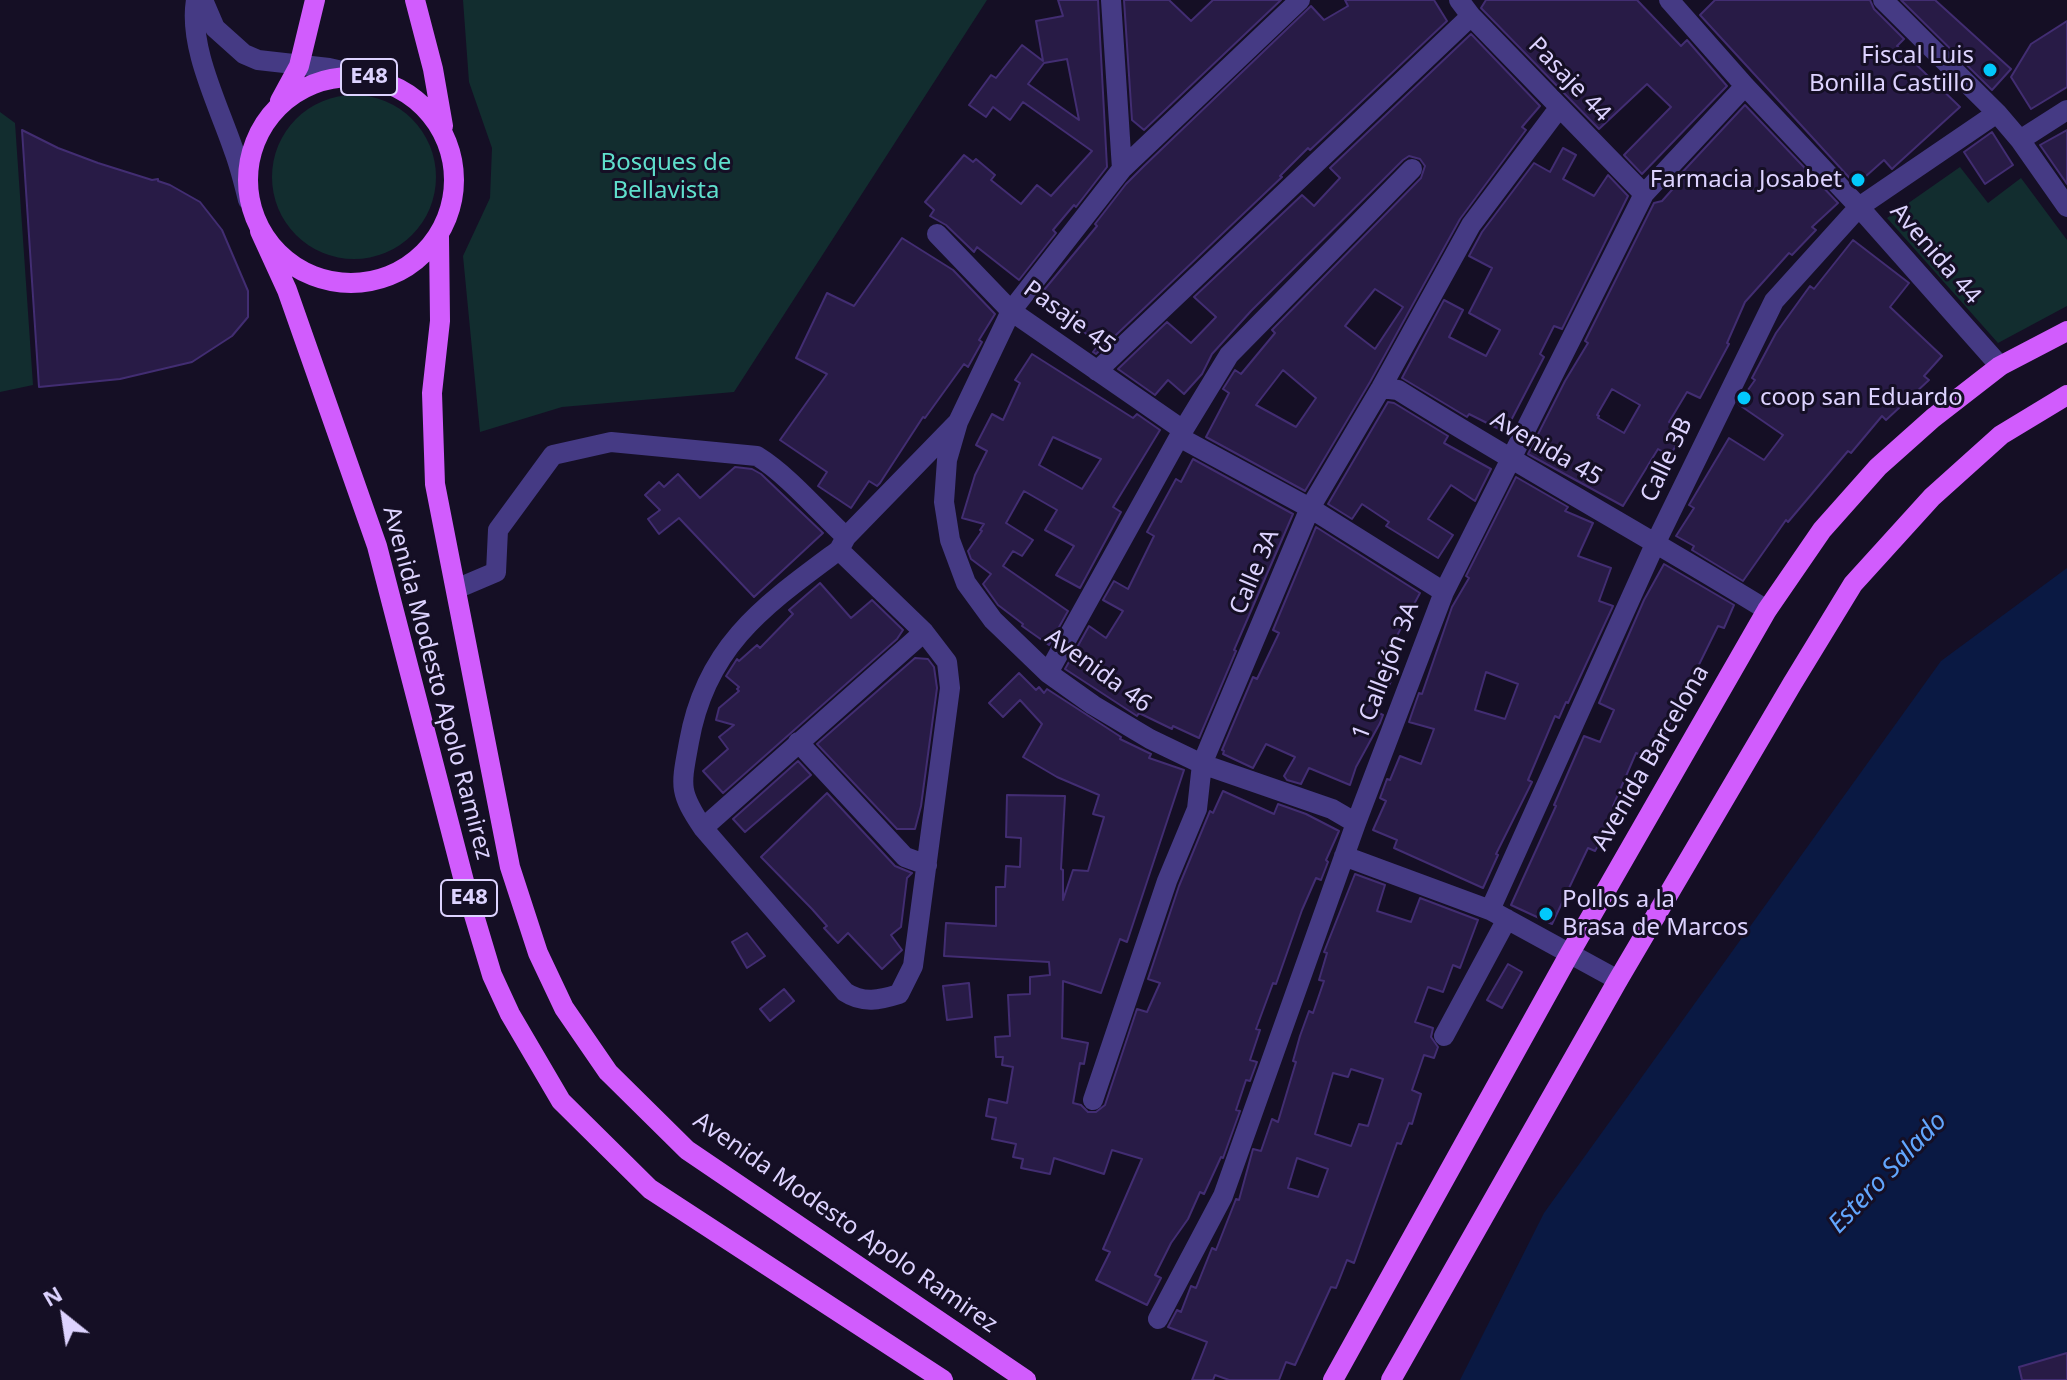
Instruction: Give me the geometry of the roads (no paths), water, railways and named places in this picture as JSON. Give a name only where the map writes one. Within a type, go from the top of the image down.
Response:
[{"type":"main road","name":"E48","points":[[315,0],[299,66],[278,106],[255,139],[247,169],[248,200],[260,231],[283,259],[313,277],[348,284],[383,279],[415,262],[439,236],[453,203],[455,168],[415,0]]},
{"type":"main road","name":"E48","points":[[278,106],[304,87],[336,77],[369,77],[400,87],[426,107],[445,134]]},
{"type":"main road","name":"Avenida Modesto Apolo Ramirez","points":[[260,231],[287,290],[377,546],[465,885],[492,975],[517,1027],[561,1101],[650,1189],[943,1380]]},
{"type":"main road","name":"Avenida Modesto Apolo Ramirez","points":[[439,236],[440,321],[432,393],[435,484],[510,867],[538,953],[564,1008],[608,1072],[687,1150],[1026,1380]]},
{"type":"main road","name":"Avenida Barcelona","points":[[1333,1380],[1570,953],[1767,610],[1822,530],[1878,467],[1933,418],[2000,366],[2067,331]]},
{"type":"main road","points":[[1391,1380],[1618,980],[1853,584],[1932,497],[2001,435],[2067,395]]},
{"type":"street","points":[[196,0],[193,16],[197,45],[248,200]]},
{"type":"street","points":[[203,0],[215,28],[244,54],[258,60],[329,68],[369,77]]},
{"type":"street","points":[[1111,0],[1122,169]]},
{"type":"street","name":"Avenida 46","points":[[1300,0],[1122,169],[1011,311],[958,422],[947,460],[944,502],[950,540],[966,583],[993,620],[1048,673],[1093,705],[1150,739],[1202,764],[1332,809],[1356,823]]},
{"type":"street","name":"Avenida 44","points":[[1669,0],[2000,366]]},
{"type":"street","points":[[1883,0],[1997,113],[2067,207]]},
{"type":"street","points":[[1097,371],[1465,8]]},
{"type":"street","name":"Pasaje 44","points":[[1465,8],[1644,194]]},
{"type":"street","name":"1 Callejón 3A","points":[[1158,1319],[1223,1196],[1356,823],[1444,592],[1644,194],[1745,86]]},
{"type":"street","name":"Calle 3A","points":[[1093,1100],[1167,881],[1197,809],[1202,764],[1310,508],[1471,225],[1559,108]]},
{"type":"street","points":[[2020,140],[2067,110]]},
{"type":"street","name":"Calle 3B","points":[[1444,1036],[1499,915],[1656,542],[1763,318],[1787,284],[1859,207],[1997,113]]},
{"type":"street","points":[[1048,673],[1181,434],[1229,355],[1412,169]]},
{"type":"street","name":"Pasaje 45","points":[[937,234],[1011,311],[1181,434],[1310,508],[1444,592]]},
{"type":"street","name":"Avenida 45","points":[[1381,388],[1398,390],[1510,460],[1656,542],[1767,610]]},
{"type":"street","points":[[456,589],[496,572],[498,530],[553,455],[611,442],[757,456],[777,468],[843,544],[924,632],[947,662],[950,688],[913,966],[899,994],[880,1000],[856,1000],[845,992],[703,828],[685,801],[683,778],[694,715],[706,683],[730,646],[770,601],[843,544],[958,422]]},
{"type":"street","points":[[703,828],[924,632]]},
{"type":"street","points":[[798,742],[905,857],[927,865]]},
{"type":"street","points":[[1344,856],[1499,915],[1618,980]]},
{"type":"water","name":"Estero Salado","points":[[2067,568],[2067,1374],[2055,1380],[1460,1380],[1544,1213],[1941,661]]},
{"type":"place","name":"Fiscal Luis Bonilla Castillo","points":[[1990,70]]},
{"type":"place","name":"Farmacia Josabet","points":[[1858,180]]},
{"type":"place","name":"coop san Eduardo","points":[[1744,398]]},
{"type":"place","name":"Pollos a la Brasa de Marcos","points":[[1546,914]]},
{"type":"park label","name":"Bosques de Bellavista","points":[[666,177]]}]
